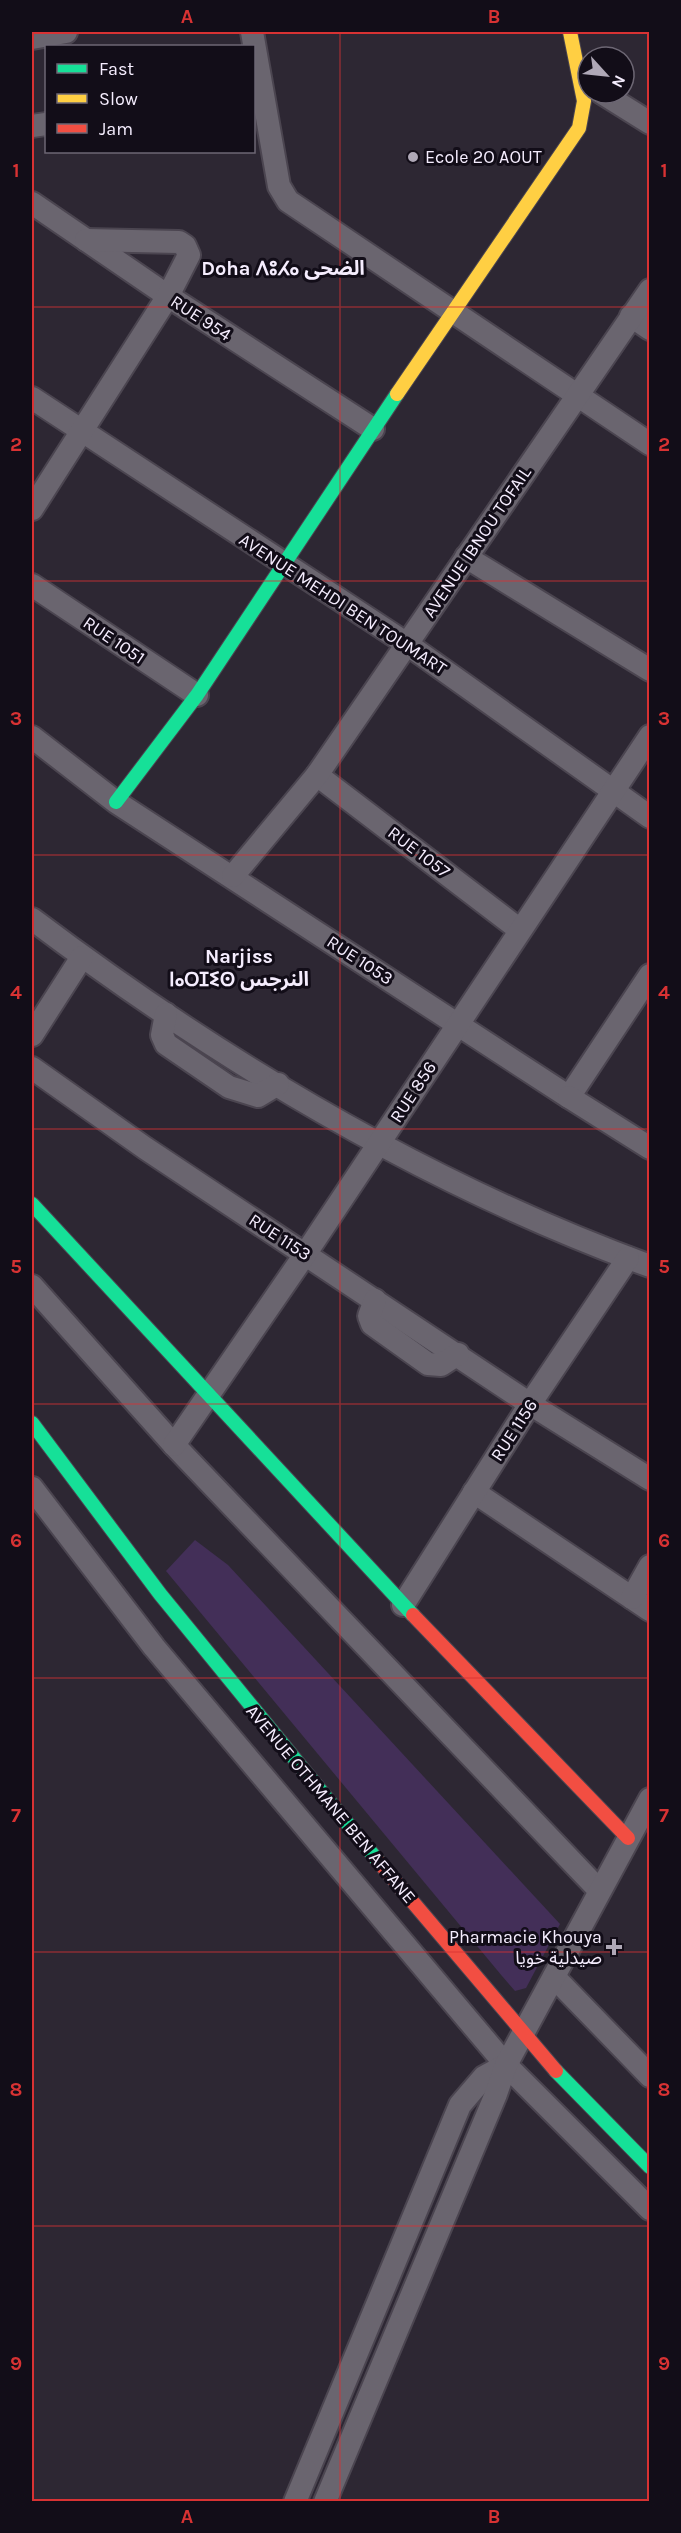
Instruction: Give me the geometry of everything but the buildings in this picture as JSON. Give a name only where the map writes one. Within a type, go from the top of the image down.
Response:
[{"type":"street","points":[[32,38],[66,32]]},
{"type":"street","points":[[570,32],[576,53]]},
{"type":"street","points":[[255,66],[257,89],[279,186],[288,201],[453,314],[650,444]]},
{"type":"street","points":[[116,802],[197,695],[373,429],[579,128],[583,105]]},
{"type":"street","points":[[621,105],[650,123]]},
{"type":"street","name":"RUE 954","points":[[32,203],[168,296],[373,429]]},
{"type":"street","points":[[32,509],[168,296],[186,262],[188,250],[179,242],[86,240]]},
{"type":"street","name":"AVENUE IBNOU TOFAIL","points":[[233,876],[317,775],[577,394],[640,322],[650,290]]},
{"type":"street","name":"AVENUE MEHDI BEN TOUMART","points":[[32,398],[407,644],[650,817]]},
{"type":"street","points":[[466,557],[650,670]]},
{"type":"street","name":"RUE 1051","points":[[32,585],[197,695]]},
{"type":"street","name":"RUE 856","points":[[174,1445],[306,1253],[650,736]]},
{"type":"street","name":"RUE 1053","points":[[32,737],[116,802],[650,1148]]},
{"type":"street","name":"RUE 1057","points":[[317,775],[520,930]]},
{"type":"street","points":[[32,919],[82,957],[166,1014],[278,1084],[379,1143],[512,1208],[650,1266]]},
{"type":"street","points":[[32,1035],[82,957]]},
{"type":"street","points":[[569,1097],[642,1004],[650,975]]},
{"type":"street","name":"RUE 1153","points":[[32,1068],[145,1148],[531,1404],[650,1479]]},
{"type":"street","points":[[32,1204],[404,1605],[628,1838]]},
{"type":"street","name":"RUE 1156","points":[[404,1605],[474,1492],[628,1258]]},
{"type":"street","points":[[32,1286],[174,1445],[599,1890]]},
{"type":"street","name":"AVENUE OTHMANE BEN AFFANE","points":[[32,1423],[195,1639],[524,2035],[597,2116],[650,2167]]},
{"type":"street","name":"AVENUE OTHMANE BEN AFFANE","points":[[32,1488],[154,1647],[506,2065],[650,2209]]},
{"type":"street","points":[[474,1492],[641,1604],[650,1566]]},
{"type":"street","points":[[325,2502],[496,2094],[506,2065],[650,1799]]},
{"type":"street","points":[[554,1977],[650,2076]]},
{"type":"street","points":[[295,2502],[460,2105],[484,2077],[506,2065]]},
{"type":"shaded area","points":[[195,1540],[228,1565],[560,1924],[526,1988],[515,1991],[502,1976],[166,1571]]},
{"type":"traffic: fast","points":[[116,802],[197,695],[397,394]]},
{"type":"traffic: fast","points":[[32,1204],[413,1615]]},
{"type":"traffic: fast","points":[[32,1423],[160,1594],[378,1861]]},
{"type":"traffic: fast","points":[[556,2071],[650,2167]]},
{"type":"traffic: slow","points":[[397,394],[579,128],[584,101],[570,32]]},
{"type":"traffic: jam","points":[[413,1615],[628,1838]]},
{"type":"traffic: jam","points":[[378,1861],[556,2071]]},
{"type":"place","name":"Ecole 2O AOUT","points":[[413,157]]},
{"type":"place","name":"Pharmacie Khouya صيدلية خويا","points":[[614,1947]]},
{"type":"district","name":"Doha ⴷⵓⵃⴰ الضحى","points":[[283,268]]},
{"type":"district","name":"Narjiss ⵏⴰⵔⵊⵉⵙ النرجس","points":[[239,968]]}]
